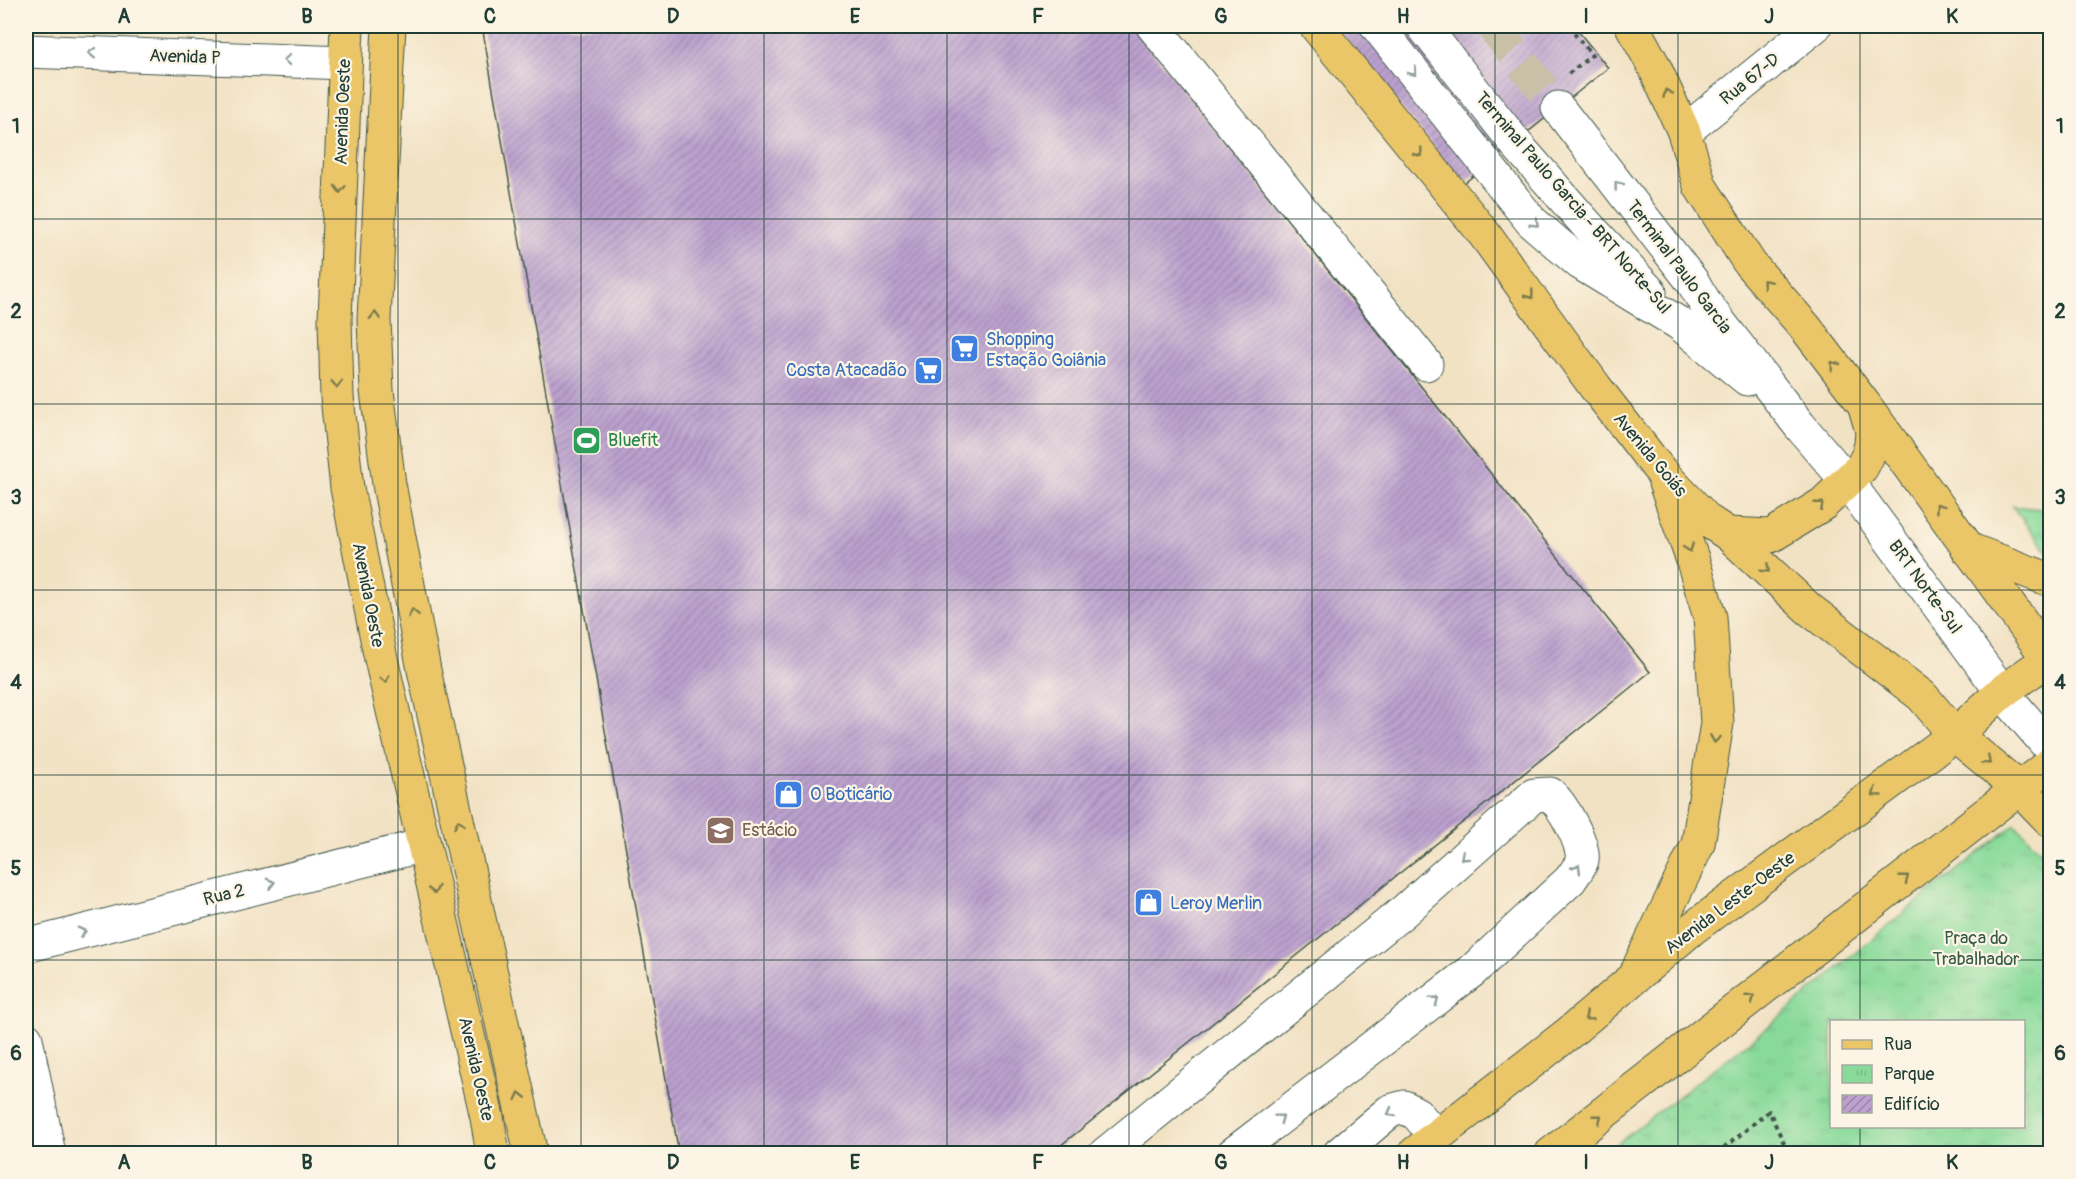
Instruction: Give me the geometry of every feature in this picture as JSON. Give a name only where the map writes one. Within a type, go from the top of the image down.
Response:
[{"type":"main road","name":"Avenida Oeste","points":[[347,26],[335,319],[337,397],[347,488],[381,659],[485,1106],[493,1154]]},
{"type":"main road","name":"Avenida Oeste","points":[[389,26],[374,319],[377,391],[389,484],[424,670],[531,1154]]},
{"type":"main road","name":"Avenida Goiás","points":[[1316,26],[1482,231],[1596,388],[1662,473],[1708,521],[1728,534],[1809,609],[1922,696],[1955,735],[2019,788],[2050,820]]},
{"type":"main road","points":[[1632,26],[1654,66],[1684,132],[1700,186],[1750,264],[1805,327],[1864,404],[2050,659]]},
{"type":"main road","points":[[1728,534],[1771,536],[1813,511],[1847,481],[1862,466],[1871,444],[1870,418],[1864,404]]},
{"type":"main road","points":[[1633,979],[1698,844],[1717,723],[1710,617],[1662,473]]},
{"type":"main road","points":[[1968,549],[2050,580]]},
{"type":"main road","name":"Avenida Leste-Oeste","points":[[1424,1145],[1569,1033],[1693,928],[1955,735],[2002,692],[2050,659]]},
{"type":"main road","points":[[1551,1154],[2050,764]]},
{"type":"street","points":[[1153,26],[1426,364]]},
{"type":"street","name":"Terminal Paulo Garcia - BRT Norte-Sul","points":[[1377,26],[1531,221],[1580,263],[1680,324]]},
{"type":"street","name":"Terminal Paulo Garcia - BRT Norte-Sul","points":[[1423,26],[1517,145],[1587,225],[1680,324],[1800,426]]},
{"type":"street","name":"Rua 67-D","points":[[1684,132],[1815,26]]},
{"type":"street","name":"Avenida P","points":[[26,51],[345,63]]},
{"type":"street","name":"Terminal Paulo Garcia","points":[[1558,108],[1800,426]]},
{"type":"street","name":"BRT Norte-Sul","points":[[1800,426],[1847,481],[2002,692],[2050,748]]},
{"type":"street","points":[[1105,1154],[1404,910],[1534,795],[1550,794],[1559,801],[1582,848],[1582,861],[1570,880],[1472,971],[1233,1154]]},
{"type":"street","name":"Rua 2","points":[[26,946],[424,845]]},
{"type":"street","points":[[26,1038],[49,1154]]},
{"type":"street","points":[[1339,1154],[1390,1111],[1404,1107],[1417,1114],[1424,1145]]},
{"type":"path","points":[[1717,1154],[1769,1111],[1789,1154]]},
{"type":"green space","points":[[2012,506],[2050,510],[2050,555]]},
{"type":"green space","name":"Praça do Trabalhador","points":[[2015,824],[2050,862],[2050,1153],[1605,1153],[1763,1031],[1903,913]]},
{"type":"building","name":"Shopping Estação Goiânia","points":[[482,26],[1132,26],[1650,672],[1050,1154],[679,1154]]},
{"type":"building","points":[[1335,26],[1574,26],[1608,68],[1463,184]]},
{"type":"tunnel","points":[[1492,26],[1558,108]]},
{"type":"place","name":"Shopping Estação Goiânia","points":[[965,349]]},
{"type":"place","name":"Costa Atacadão","points":[[928,370]]},
{"type":"place","name":"Bluefit","points":[[587,440]]},
{"type":"place","name":"O Boticário","points":[[789,794]]},
{"type":"place","name":"Estácio","points":[[721,830]]},
{"type":"place","name":"Leroy Merlin","points":[[1149,903]]}]
